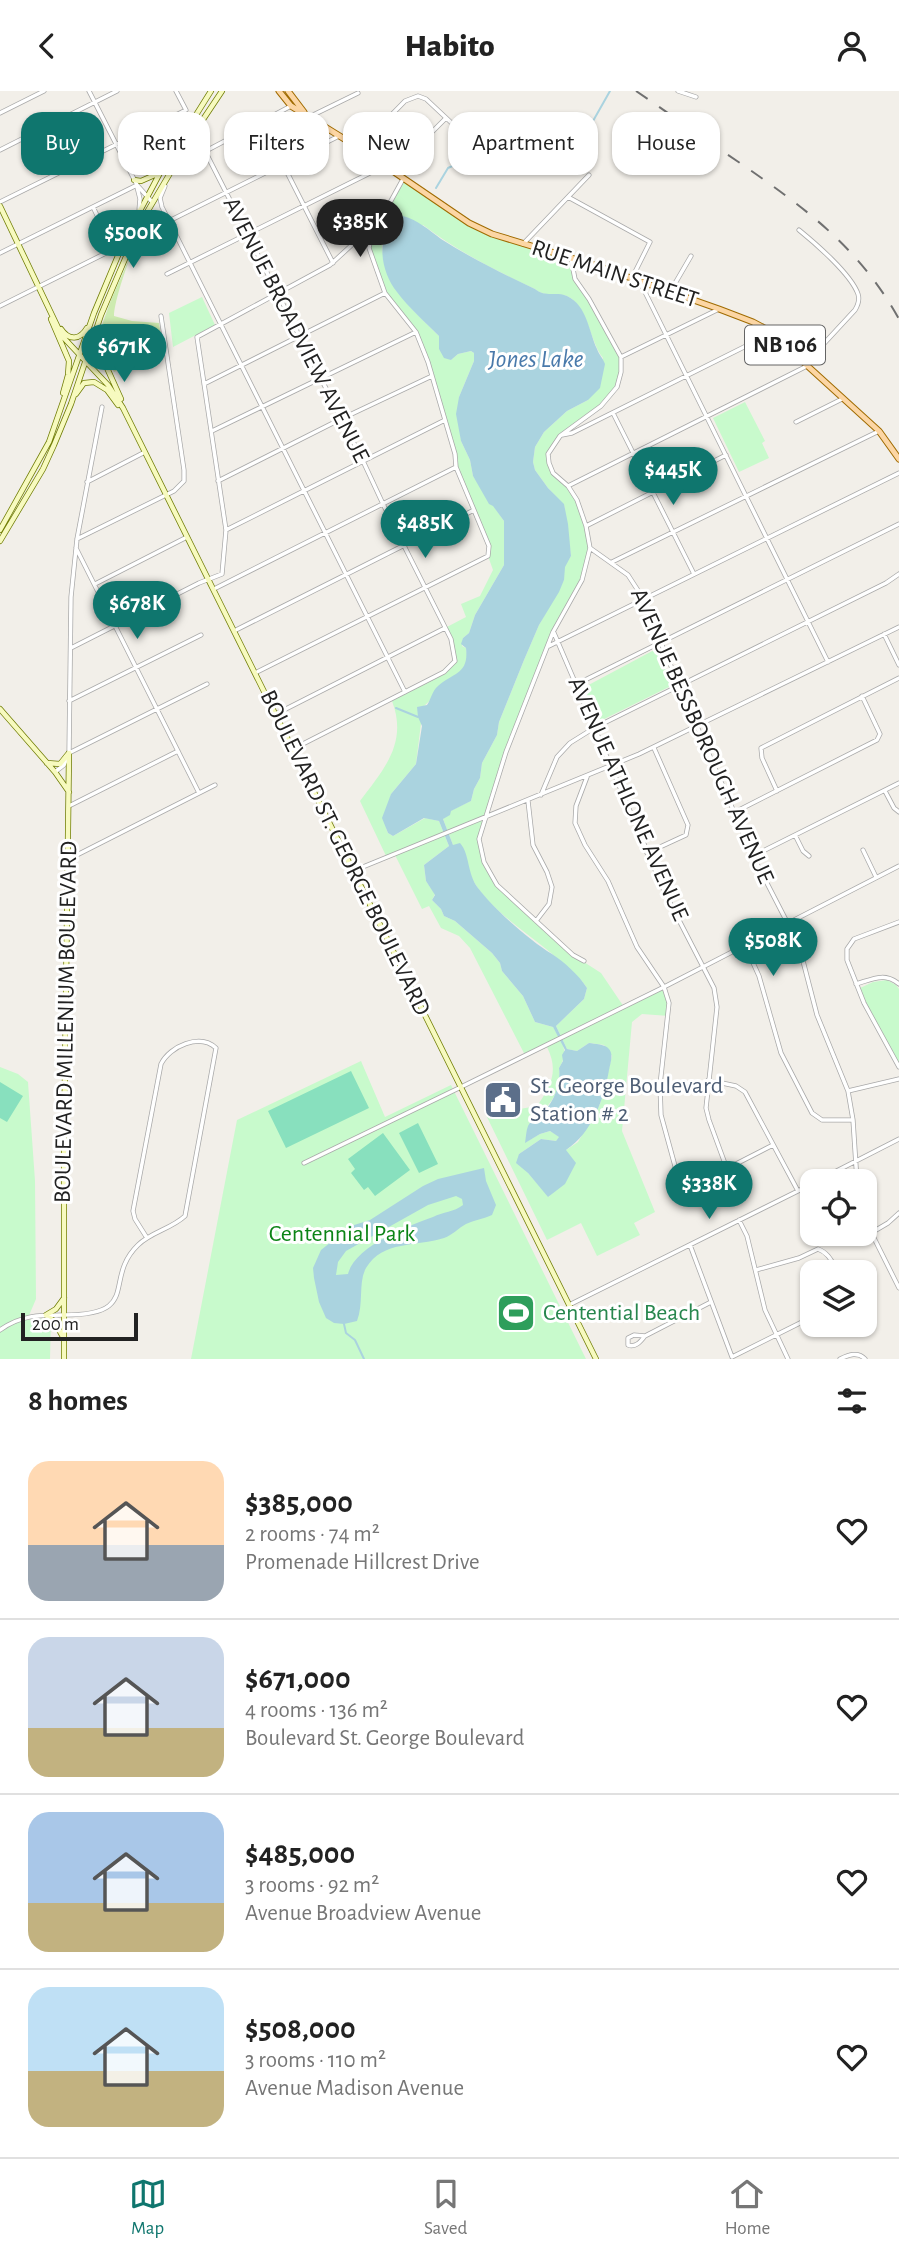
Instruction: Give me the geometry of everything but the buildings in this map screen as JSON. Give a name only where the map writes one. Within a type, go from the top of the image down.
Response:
[{"type":"main road","points":[[198,112],[211,91]]},
{"type":"main road","points":[[206,112],[222,91]]},
{"type":"main road","name":"RUE MAIN STREET","points":[[279,91],[291,106],[301,112]]},
{"type":"main road","name":"RUE MAIN STREET","points":[[288,91],[305,112]]},
{"type":"main road","name":"RUE MAIN STREET","points":[[329,130],[343,138]]},
{"type":"main road","points":[[135,182],[155,175]]},
{"type":"main road","points":[[0,204],[48,308],[64,334],[73,338],[83,334],[159,175]]},
{"type":"main road","points":[[0,541],[43,469],[71,404],[124,258],[168,175]]},
{"type":"main road","name":"RUE MAIN STREET","points":[[398,175],[469,223],[492,234],[632,278],[753,322],[772,334],[844,398],[889,442],[899,459]]},
{"type":"main road","points":[[48,308],[52,325],[69,363],[54,427]]},
{"type":"main road","name":"BOULEVARD ST. GEORGE BOULEVARD","points":[[48,308],[65,340],[111,388],[167,494],[596,1359]]},
{"type":"main road","points":[[0,530],[41,458],[94,313]]},
{"type":"main road","points":[[96,330],[97,345],[133,429]]},
{"type":"main road","points":[[71,404],[84,383],[97,383],[110,393],[133,429]]},
{"type":"main road","points":[[0,709],[47,762],[69,792]]},
{"type":"main road","points":[[47,762],[60,764],[69,753]]},
{"type":"main road","name":"BOULEVARD MILLENIUM BOULEVARD","points":[[64,1359],[69,753]]},
{"type":"main road","points":[[64,1297],[56,1309],[46,1315],[54,1321],[64,1338]]},
{"type":"street","points":[[0,113],[44,91]]},
{"type":"street","points":[[89,91],[135,182],[152,202]]},
{"type":"street","points":[[0,150],[117,91]]},
{"type":"street","points":[[0,204],[116,143],[186,110],[176,91]]},
{"type":"street","points":[[677,91],[696,97]]},
{"type":"street","points":[[319,112],[358,93]]},
{"type":"street","points":[[394,112],[411,98],[418,96],[426,99],[446,118],[434,130]]},
{"type":"street","points":[[281,112],[291,106]]},
{"type":"street","points":[[329,141],[339,136]]},
{"type":"street","name":"AVENUE BROADVIEW AVENUE","points":[[210,161],[451,639],[455,661],[444,672],[405,692]]},
{"type":"street","points":[[169,175],[160,198],[162,207],[405,692],[293,749]]},
{"type":"street","points":[[147,232],[263,175]]},
{"type":"street","points":[[289,175],[333,263]]},
{"type":"street","points":[[167,274],[366,175]]},
{"type":"street","points":[[523,244],[589,175]]},
{"type":"street","points":[[222,574],[226,530],[197,337],[333,263],[387,208],[403,179]]},
{"type":"street","points":[[0,253],[93,207],[135,182]]},
{"type":"street","points":[[135,182],[140,203],[139,212]]},
{"type":"street","points":[[568,197],[650,242],[632,278]]},
{"type":"street","points":[[0,306],[110,251],[111,244],[93,207]]},
{"type":"street","points":[[255,673],[488,556],[489,546],[456,467],[445,420],[416,331],[385,293],[369,248],[374,223]]},
{"type":"street","points":[[568,485],[807,364],[855,310],[859,299],[856,289],[835,264],[799,230]]},
{"type":"street","points":[[670,292],[691,255]]},
{"type":"street","points":[[570,259],[575,279],[621,357],[621,372],[612,394],[591,414],[560,436],[548,454],[553,473],[568,485],[577,500],[590,548],[582,580],[553,632],[506,752],[478,839],[484,862],[497,885],[573,955],[584,961]]},
{"type":"street","points":[[639,281],[828,662]]},
{"type":"street","points":[[204,384],[385,293]]},
{"type":"street","points":[[621,357],[719,309]]},
{"type":"street","points":[[77,539],[182,484],[185,473],[161,316]]},
{"type":"street","points":[[212,431],[416,331]]},
{"type":"street","points":[[560,436],[572,433],[772,334]]},
{"type":"street","points":[[218,481],[432,376]]},
{"type":"street","points":[[796,422],[844,398]]},
{"type":"street","points":[[55,772],[64,765],[69,753],[71,597],[86,482],[102,407]]},
{"type":"street","points":[[612,413],[694,574]]},
{"type":"street","points":[[226,530],[445,420]]},
{"type":"street","points":[[612,562],[879,431]]},
{"type":"street","points":[[86,482],[145,452]]},
{"type":"street","points":[[586,526],[726,454]]},
{"type":"street","points":[[214,589],[456,467]]},
{"type":"street","points":[[547,647],[899,473]]},
{"type":"street","points":[[234,631],[474,510]]},
{"type":"street","points":[[577,684],[899,524]]},
{"type":"street","points":[[95,584],[187,537]]},
{"type":"street","points":[[76,548],[199,793]]},
{"type":"street","name":"AVENUE BESSBOROUGH AVENUE","points":[[590,548],[628,575],[639,592],[753,856],[787,922],[803,961],[817,1015],[848,1091],[853,1120],[856,1169]]},
{"type":"street","points":[[71,648],[208,579],[222,574],[237,577]]},
{"type":"street","points":[[541,795],[557,757],[570,743],[594,728],[886,583],[899,574]]},
{"type":"street","points":[[353,870],[654,748],[899,627]]},
{"type":"street","points":[[276,715],[445,628]]},
{"type":"street","name":"AVENUE ATHLONE AVENUE","points":[[553,632],[665,893],[711,980],[717,1001],[706,1108],[727,1168]]},
{"type":"street","points":[[884,634],[899,665]]},
{"type":"street","points":[[69,701],[201,635]]},
{"type":"street","points":[[776,791],[762,758],[761,748],[899,678]]},
{"type":"street","points":[[69,753],[207,684]]},
{"type":"street","points":[[735,812],[877,740],[880,734],[862,697]]},
{"type":"street","points":[[647,853],[686,835],[688,825],[654,748]]},
{"type":"street","points":[[69,806],[178,751]]},
{"type":"street","points":[[587,777],[576,806],[575,823],[585,845],[608,881],[637,947],[664,987],[669,1003],[660,1085],[661,1115],[678,1177],[684,1186],[691,1187],[773,1146]]},
{"type":"street","points":[[753,856],[899,783]]},
{"type":"street","points":[[67,860],[215,785]]},
{"type":"street","points":[[884,790],[899,812]]},
{"type":"street","points":[[528,801],[533,845],[552,887],[549,904],[536,921]]},
{"type":"street","points":[[795,835],[803,851],[809,856]]},
{"type":"street","points":[[863,850],[876,877]]},
{"type":"street","points":[[304,1163],[664,987],[899,866]]},
{"type":"street","points":[[899,922],[854,939],[847,949],[847,960],[864,1003],[899,1067]]},
{"type":"street","points":[[745,944],[760,976],[781,1053],[812,1113],[822,1119],[853,1120]]},
{"type":"street","points":[[856,984],[881,976],[889,977],[899,984]]},
{"type":"street","points":[[0,1330],[24,1317],[96,1314],[110,1305],[119,1291],[125,1263],[138,1245],[179,1222],[186,1212],[216,1048],[213,1044],[193,1041],[171,1052],[161,1064],[133,1211],[147,1238]]},
{"type":"street","points":[[848,1091],[899,1079]]},
{"type":"street","points":[[569,1305],[798,1191],[745,1092],[736,1086],[708,1080]]},
{"type":"street","points":[[841,1169],[899,1139]]},
{"type":"street","points":[[877,1229],[899,1213]]},
{"type":"street","points":[[739,1220],[747,1236],[765,1310],[788,1359]]},
{"type":"street","points":[[877,1244],[899,1289]]},
{"type":"street","points":[[690,1245],[732,1357],[800,1323]]},
{"type":"street","points":[[756,1270],[799,1258],[818,1249],[825,1251],[831,1260]]},
{"type":"street","points":[[894,1277],[899,1274]]},
{"type":"street","points":[[645,1336],[634,1335],[628,1338],[628,1345],[639,1343],[645,1336],[712,1303]]},
{"type":"street","points":[[840,1359],[855,1354],[865,1359]]},
{"type":"green space","points":[[403,179],[444,207],[492,234],[571,259],[572,271],[617,348],[622,364],[617,387],[601,406],[560,436],[548,454],[553,473],[573,491],[586,526],[590,548],[582,580],[553,632],[506,752],[479,839],[484,862],[497,885],[573,955],[601,973],[624,1007],[664,987],[669,1003],[669,1016],[642,1014],[632,1022],[622,1131],[655,1212],[634,1223],[640,1235],[597,1256],[581,1223],[547,1240],[486,1115],[537,1106],[552,1078],[551,1056],[547,1047],[526,1057],[470,948],[459,936],[441,928],[429,906],[422,909],[395,855],[387,858],[360,801],[385,766],[395,743],[396,716],[392,701],[444,672],[455,662],[454,650],[445,628],[466,617],[461,604],[480,596],[493,570],[488,556],[489,546],[456,467],[455,454],[428,362],[416,331],[385,293],[369,248],[374,223],[387,208]],"holes":[[[423,225],[477,260],[539,292],[568,296],[578,305],[586,319],[603,358],[588,400],[567,411],[544,432],[535,447],[535,470],[564,505],[571,556],[564,567],[564,580],[539,625],[524,660],[499,722],[497,735],[482,763],[480,778],[471,801],[450,811],[443,819],[453,845],[466,855],[469,872],[477,887],[504,916],[552,954],[587,988],[584,999],[556,1026],[567,1049],[577,1051],[589,1043],[604,1045],[612,1056],[600,1104],[578,1142],[566,1150],[549,1197],[528,1173],[519,1154],[541,1139],[556,1141],[560,1137],[550,1131],[526,1142],[530,1122],[553,1099],[559,1084],[559,1068],[564,1057],[562,1043],[553,1027],[535,1022],[523,996],[502,971],[500,963],[492,953],[455,921],[444,916],[432,900],[435,894],[426,881],[424,865],[449,846],[439,821],[425,818],[393,836],[386,828],[391,794],[416,764],[423,707],[462,670],[468,660],[466,648],[462,646],[463,638],[469,633],[475,615],[504,565],[504,521],[473,476],[470,460],[461,441],[459,397],[474,361],[474,353],[471,351],[458,354],[451,360],[439,349],[439,336],[401,296],[384,260],[382,245]]]},
{"type":"green space","points":[[150,222],[152,226],[143,232],[129,260],[114,316],[132,321],[159,323],[163,347],[114,372],[99,344],[99,333],[111,300],[145,223]]},
{"type":"green space","points":[[202,297],[215,325],[173,347],[169,313]]},
{"type":"green space","points":[[745,402],[765,441],[762,443],[769,458],[739,472],[713,418]]},
{"type":"green space","points":[[656,649],[673,685],[596,723],[581,689]]},
{"type":"green space","points":[[887,980],[899,989],[899,1066],[858,989],[873,982]]},
{"type":"green space","name":"Centennial Park","points":[[361,1061],[385,1117],[451,1085],[586,1359],[191,1359],[237,1120]]},
{"type":"green space","points":[[0,1067],[18,1074],[28,1082],[35,1181],[36,1299],[27,1320],[51,1318],[50,1359],[0,1359]]},
{"type":"green space","points":[[351,1071],[369,1108],[286,1148],[268,1111]]},
{"type":"green space","points":[[0,1082],[23,1096],[7,1122],[0,1118]]},
{"type":"green space","points":[[418,1123],[438,1164],[419,1173],[399,1133]]},
{"type":"green space","points":[[383,1133],[410,1170],[375,1196],[368,1187],[364,1190],[351,1173],[355,1169],[348,1159]]},
{"type":"water","name":"Jones Lake","points":[[403,216],[475,259],[539,292],[563,295],[574,300],[583,312],[605,364],[600,388],[588,400],[567,411],[544,432],[535,447],[535,470],[564,504],[571,556],[565,567],[559,592],[539,625],[524,660],[499,722],[497,735],[482,763],[480,778],[471,801],[451,811],[450,815],[443,819],[453,845],[460,843],[463,848],[474,882],[485,896],[523,933],[566,965],[587,988],[584,999],[556,1026],[567,1049],[577,1051],[589,1043],[605,1046],[611,1054],[604,1092],[595,1115],[583,1134],[566,1150],[576,1163],[565,1184],[548,1197],[516,1163],[519,1154],[541,1139],[556,1141],[559,1137],[550,1131],[525,1143],[530,1123],[545,1111],[552,1101],[565,1050],[553,1027],[535,1022],[523,996],[502,971],[500,963],[492,953],[455,921],[444,916],[432,900],[435,895],[426,881],[424,865],[449,846],[439,821],[424,818],[393,836],[388,833],[382,818],[391,794],[416,764],[422,726],[417,707],[427,705],[436,688],[463,668],[466,648],[461,644],[463,638],[469,633],[475,615],[504,565],[504,521],[489,504],[473,476],[470,460],[461,441],[456,414],[459,397],[474,361],[474,353],[471,351],[458,354],[451,360],[444,358],[439,349],[439,336],[402,298],[386,273],[382,251],[384,240],[387,230]]},
{"type":"water","points":[[484,1168],[486,1181],[496,1205],[492,1215],[466,1224],[444,1238],[401,1246],[381,1253],[366,1268],[357,1321],[344,1324],[334,1323],[326,1318],[319,1302],[313,1268],[321,1250],[351,1226],[370,1220],[438,1179]],"holes":[[[456,1196],[462,1199],[463,1205],[460,1207],[384,1238],[361,1255],[348,1274],[336,1275],[338,1262],[346,1251],[428,1205]]]},
{"type":"waterway","points":[[436,188],[448,168],[459,163],[472,163],[497,150],[516,127],[531,131],[544,146],[569,153],[580,144],[610,91]]},
{"type":"waterway","points":[[396,708],[418,717]]},
{"type":"waterway","points":[[344,1324],[346,1333],[355,1340],[364,1359]]},
{"type":"railway","points":[[636,91],[785,195],[828,230],[866,270],[899,319]]},
{"type":"place","name":"St. George Boulevard Station # 2","points":[[503,1100]]},
{"type":"place","name":"Centential Beach","points":[[516,1313]]}]
